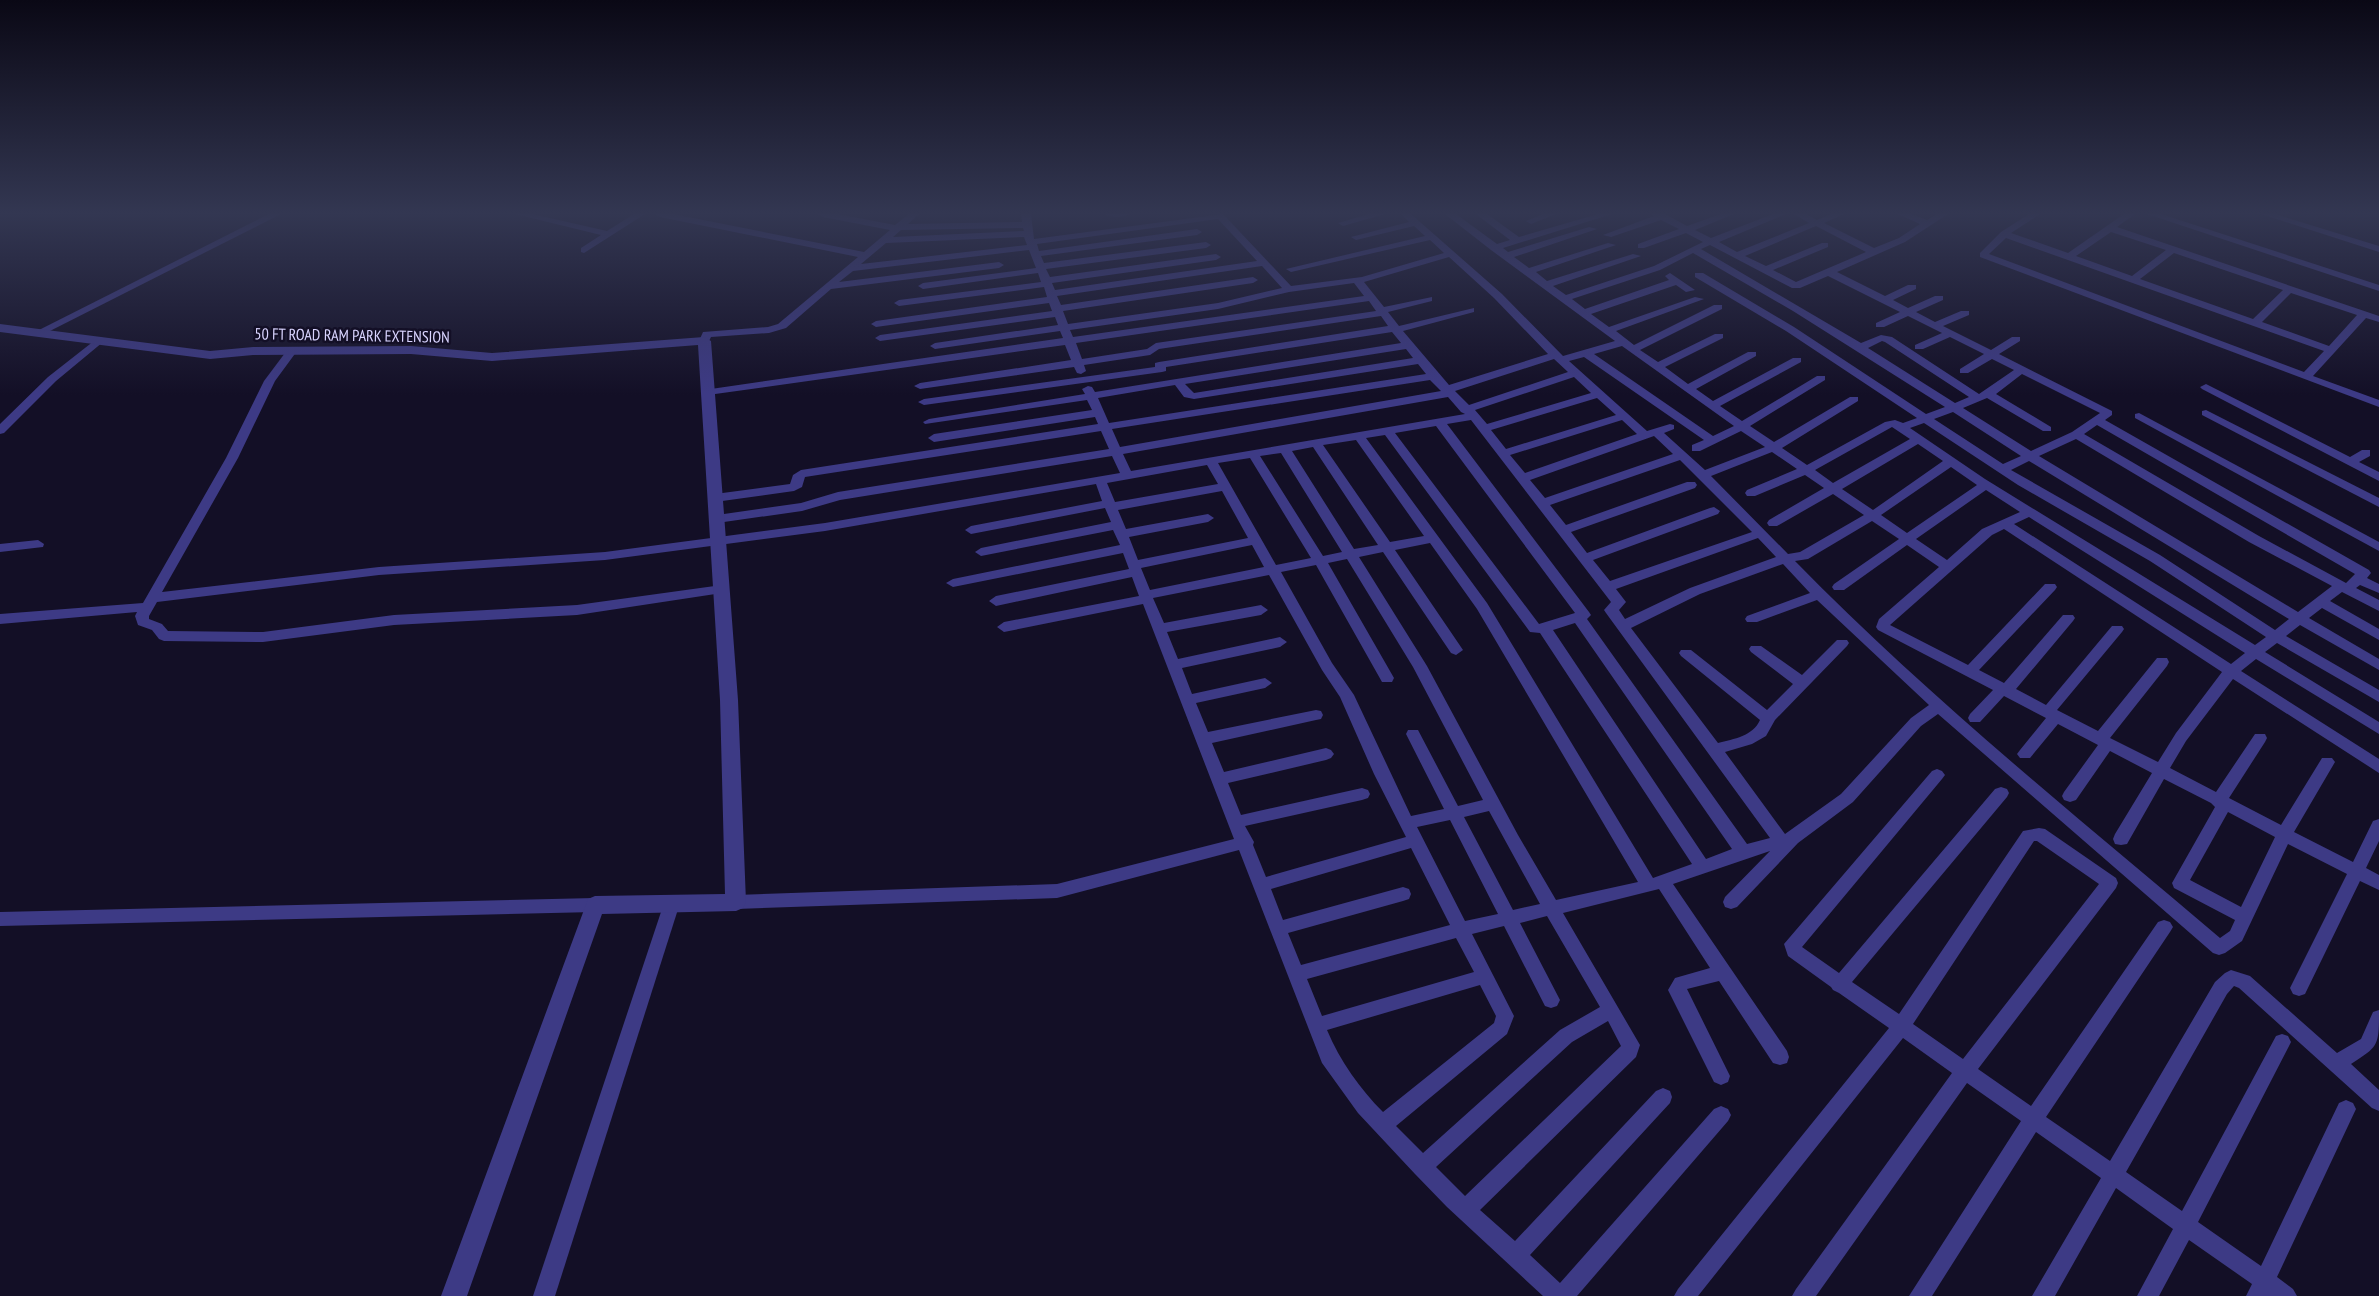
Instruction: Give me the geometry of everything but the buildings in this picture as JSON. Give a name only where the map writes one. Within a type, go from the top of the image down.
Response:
[{"type":"street","points":[[38,333],[155,274]]},
{"type":"street","points":[[736,902],[729,699],[704,341],[707,334],[778,328],[841,274]]},
{"type":"street","points":[[827,287],[922,274]]},
{"type":"street","points":[[1044,274],[1091,397],[1127,476]]},
{"type":"street","points":[[880,338],[1103,274]]},
{"type":"street","points":[[876,324],[1128,274]]},
{"type":"street","points":[[923,286],[1049,290],[1173,274]]},
{"type":"street","points":[[1276,274],[1289,289]]},
{"type":"street","points":[[935,346],[1218,306],[1289,289],[1376,274]]},
{"type":"street","points":[[1473,274],[1558,357],[1624,416],[1657,432],[1704,475],[1783,559],[1938,706],[2219,948],[2236,936],[2284,835],[2327,762]]},
{"type":"street","points":[[1530,274],[1688,389],[1948,567]]},
{"type":"street","points":[[1545,285],[1574,274]]},
{"type":"street","points":[[1563,299],[1637,274]]},
{"type":"street","points":[[1667,274],[1690,290]]},
{"type":"street","points":[[1740,274],[1861,347],[2100,500],[2379,665]]},
{"type":"street","points":[[1774,274],[1796,286],[1821,274]]},
{"type":"street","points":[[1836,274],[2107,411],[2108,414],[2077,434],[2003,469]]},
{"type":"street","points":[[2032,274],[2379,404]]},
{"type":"street","points":[[2118,274],[2331,350]]},
{"type":"street","points":[[2133,280],[2140,274]]},
{"type":"street","points":[[2247,274],[2379,319]]},
{"type":"street","points":[[2338,274],[2379,288]]},
{"type":"street","points":[[1699,275],[1790,329],[2003,469],[2155,558],[2275,636],[2379,697]]},
{"type":"street","points":[[894,278],[902,320]]},
{"type":"street","points":[[1360,279],[1359,282],[1420,360],[1484,429],[1586,558],[1619,602],[1611,608],[1623,626],[1713,750],[1786,839]]},
{"type":"street","points":[[899,303],[1049,290],[1254,280]]},
{"type":"street","points":[[1583,313],[1677,281]]},
{"type":"street","points":[[1885,300],[1912,288]]},
{"type":"street","points":[[2255,323],[2289,289]]},
{"type":"street","points":[[708,392],[1371,298]]},
{"type":"street","points":[[1880,325],[1939,298]]},
{"type":"street","points":[[920,386],[1150,352],[1156,346],[1382,312],[1427,299]]},
{"type":"street","points":[[1607,331],[1699,299]]},
{"type":"street","points":[[717,519],[802,507],[852,494],[1116,453],[1447,391],[1558,357],[1628,346],[1718,307]]},
{"type":"street","points":[[924,402],[1161,369],[1159,365],[1396,329],[1470,310]]},
{"type":"street","points":[[1936,325],[1965,313]]},
{"type":"street","points":[[2306,377],[2364,314]]},
{"type":"street","name":"50 FT ROAD RAM PARK EXTENSION","points":[[0,328],[204,354],[411,350],[492,357],[704,341]]},
{"type":"street","points":[[1919,347],[1951,333]]},
{"type":"street","points":[[1657,367],[1719,336]]},
{"type":"street","points":[[1861,347],[1881,338],[1888,339],[1983,396],[2047,429]]},
{"type":"street","points":[[1964,371],[2016,339]]},
{"type":"street","points":[[0,431],[52,379],[99,340]]},
{"type":"street","points":[[929,422],[1180,383],[1244,369],[1408,345]]},
{"type":"street","points":[[292,351],[270,381],[232,457],[149,603],[143,622],[157,627],[164,636],[263,637],[394,620],[577,610],[722,589]]},
{"type":"street","points":[[1587,352],[1713,441]]},
{"type":"street","points":[[1236,353],[1262,402]]},
{"type":"street","points":[[1688,389],[1752,354]]},
{"type":"street","points":[[1180,383],[1188,394],[1194,396],[1420,360]]},
{"type":"street","points":[[1712,405],[1797,360]]},
{"type":"street","points":[[1900,428],[1983,396],[2022,369]]},
{"type":"street","points":[[0,618],[149,603],[379,571],[605,556],[825,527],[1439,422],[1576,373]]},
{"type":"street","points":[[715,498],[794,487],[798,484],[798,476],[802,474],[1433,376]]},
{"type":"street","points":[[1696,448],[1742,426],[1821,378]]},
{"type":"street","points":[[2206,387],[2379,477]]},
{"type":"street","points":[[1484,429],[1599,394]]},
{"type":"street","points":[[1704,475],[1773,448],[1854,399]]},
{"type":"street","points":[[934,438],[1098,413]]},
{"type":"street","points":[[2206,413],[2379,503]]},
{"type":"street","points":[[1504,453],[1624,416]]},
{"type":"street","points":[[2139,416],[2379,547]]},
{"type":"street","points":[[2098,421],[2364,575],[2320,601],[2230,672],[2181,737],[2121,839]]},
{"type":"street","points":[[1388,431],[1535,629],[1585,614],[1439,422]]},
{"type":"street","points":[[1751,493],[1806,470],[1894,423],[1985,485],[2379,729]]},
{"type":"street","points":[[1523,478],[1657,432]]},
{"type":"street","points":[[2077,434],[2254,539],[2379,606]]},
{"type":"street","points":[[1359,436],[1482,606],[1655,883],[1723,972],[1780,1058]]},
{"type":"street","points":[[1773,523],[1917,440]]},
{"type":"street","points":[[1316,443],[1456,650]]},
{"type":"street","points":[[1285,449],[1353,554],[1420,666],[1493,804],[1630,1041],[1629,1051],[1465,1210]]},
{"type":"street","points":[[2350,462],[2365,453]]},
{"type":"street","points":[[1253,454],[1320,561],[1387,678]]},
{"type":"street","points":[[1542,503],[1682,455]]},
{"type":"street","points":[[1211,461],[1274,569],[1326,666],[1347,695],[1382,774],[1505,1016],[1501,1028],[1382,1125]]},
{"type":"street","points":[[1623,626],[1695,591],[1783,559],[1803,556],[1872,516],[1950,461]]},
{"type":"street","points":[[1101,480],[1329,1057],[1365,1107],[1422,1167],[1465,1210],[1561,1296],[1721,1115]]},
{"type":"street","points":[[1563,530],[1691,485]]},
{"type":"street","points":[[1839,587],[1985,485]]},
{"type":"street","points":[[971,530],[1226,486]]},
{"type":"street","points":[[1586,558],[1714,511]]},
{"type":"street","points":[[2030,512],[1987,532],[1882,625],[1890,633],[2379,883]]},
{"type":"street","points":[[953,583],[1122,536],[1208,518]]},
{"type":"street","points":[[1004,627],[1274,569],[1386,548],[1455,522]]},
{"type":"street","points":[[2004,523],[2379,767]]},
{"type":"street","points":[[1608,587],[1760,533]]},
{"type":"street","points":[[981,552],[1122,536]]},
{"type":"street","points":[[996,601],[1257,540]]},
{"type":"street","points":[[0,548],[38,544]]},
{"type":"street","points":[[2359,579],[2379,589]]},
{"type":"street","points":[[1969,672],[2050,587]]},
{"type":"street","points":[[1752,619],[1820,594]]},
{"type":"street","points":[[2320,601],[2379,635]]},
{"type":"street","points":[[1158,629],[1261,610]]},
{"type":"street","points":[[1578,617],[1743,852]]},
{"type":"street","points":[[1975,718],[2004,690],[2068,618]]},
{"type":"street","points":[[1544,628],[1702,866]]},
{"type":"street","points":[[2025,754],[2051,715],[2117,629]]},
{"type":"street","points":[[1172,665],[1280,642]]},
{"type":"street","points":[[1713,750],[1755,737],[1765,728],[1768,718],[1842,643]]},
{"type":"street","points":[[1756,649],[1802,682]]},
{"type":"street","points":[[1686,653],[1768,718]]},
{"type":"street","points":[[2070,796],[2104,742],[2162,662]]},
{"type":"street","points":[[1187,701],[1265,683]]},
{"type":"street","points":[[1731,902],[1786,839],[1847,798],[1916,722],[1938,706]]},
{"type":"street","points":[[1203,739],[1317,715]]},
{"type":"street","points":[[1413,734],[1551,1000]]},
{"type":"street","points":[[2245,917],[2180,883],[2221,803],[2260,738]]},
{"type":"street","points":[[1221,779],[1326,754]]},
{"type":"street","points":[[1937,775],[1793,944],[1797,955],[2184,1225],[2260,1288],[2287,1296]]},
{"type":"street","points":[[1839,985],[2001,793]]},
{"type":"street","points":[[1237,822],[1362,794]]},
{"type":"street","points":[[1407,823],[1493,804]]},
{"type":"street","points":[[2299,988],[2379,825]]},
{"type":"street","points":[[1685,1296],[1900,1028],[2032,834],[2039,834],[2110,883],[1964,1072],[1803,1296]]},
{"type":"street","points":[[1297,974],[1462,929],[1655,883],[1786,839]]},
{"type":"street","points":[[1262,885],[1417,840]]},
{"type":"street","points":[[0,919],[736,902],[1057,891],[1245,842]]},
{"type":"street","points":[[1279,928],[1403,894]]},
{"type":"street","points":[[544,1296],[673,903]]},
{"type":"street","points":[[454,1296],[595,905]]},
{"type":"street","points":[[1920,1296],[2033,1120],[2164,927]]},
{"type":"street","points":[[1721,1076],[1677,990],[1681,983],[1723,972]]},
{"type":"street","points":[[1317,1025],[1486,976]]},
{"type":"street","points":[[2043,1296],[2221,988],[2231,978],[2244,981],[2379,1102]]},
{"type":"street","points":[[1422,1167],[1566,1036],[1612,1010]]},
{"type":"street","points":[[2336,1063],[2368,1045],[2379,1018]]},
{"type":"street","points":[[2148,1296],[2282,1042]]},
{"type":"street","points":[[1515,1256],[1663,1097]]},
{"type":"street","points":[[2260,1288],[2346,1109]]}]
